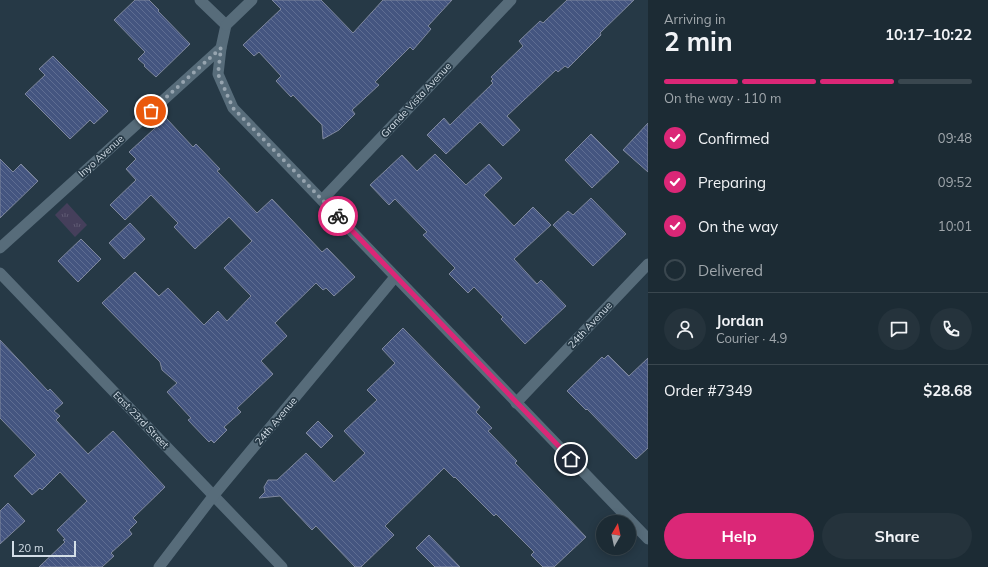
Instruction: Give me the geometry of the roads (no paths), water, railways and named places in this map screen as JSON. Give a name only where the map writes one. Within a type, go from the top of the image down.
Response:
[{"type":"street","points":[[200,0],[226,26]]},
{"type":"street","points":[[252,0],[226,26],[221,48],[218,74],[233,108],[516,403],[648,538]]},
{"type":"street","name":"Grande Vista Avenue","points":[[322,200],[511,0]]},
{"type":"street","name":"Inyo Avenue","points":[[0,248],[221,48]]},
{"type":"street","name":"24th Avenue","points":[[516,403],[648,264]]},
{"type":"street","name":"East 23rd Street","points":[[0,273],[282,567]]},
{"type":"street","name":"24th Avenue","points":[[159,567],[214,495],[395,277]]}]
